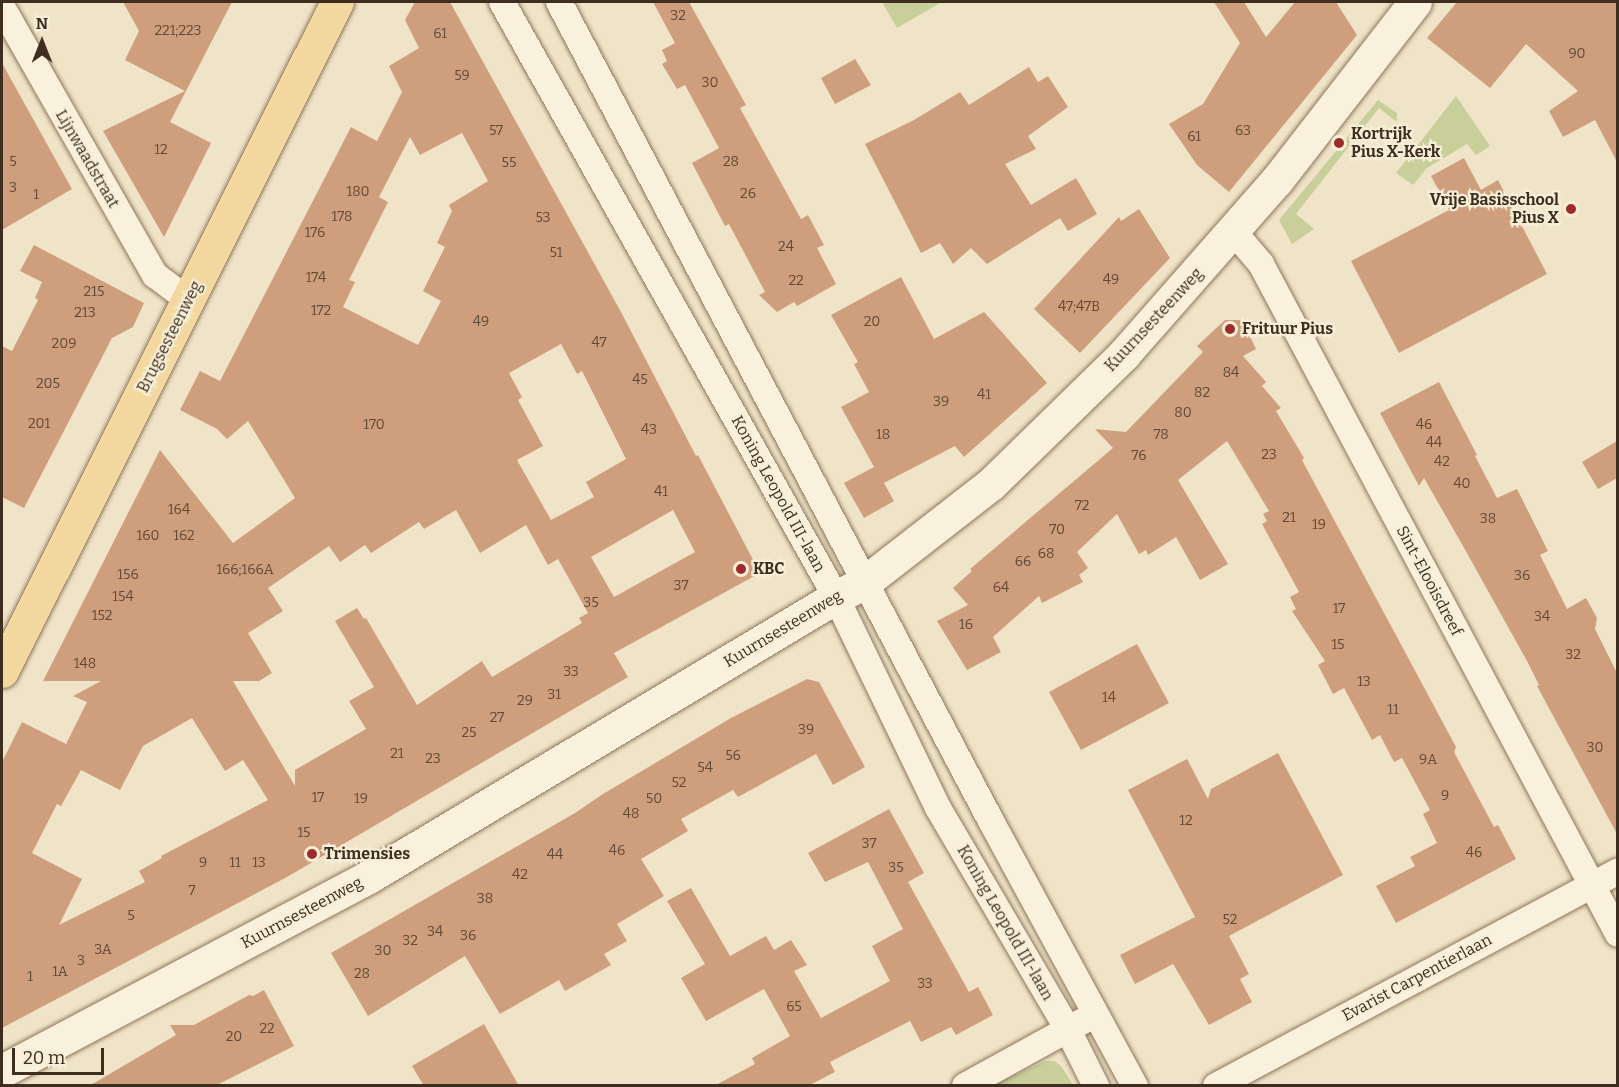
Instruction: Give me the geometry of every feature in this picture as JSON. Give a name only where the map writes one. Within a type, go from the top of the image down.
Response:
[{"type":"main road","name":"Brugsesteenweg","points":[[2,671],[337,2]]},
{"type":"street","name":"Koning Leopold III-laan","points":[[502,2],[836,597],[938,808],[1068,1030],[1096,1086]]},
{"type":"street","name":"Koning Leopold III-laan","points":[[559,2],[865,582],[1135,1086]]},
{"type":"street","name":"Kuurnsesteenweg","points":[[2,1071],[370,876],[836,597],[865,582],[991,484],[1125,354],[1234,232],[1415,2]]},
{"type":"street","name":"Lijnwaadstraat","points":[[2,7],[155,275],[188,300]]},
{"type":"street","name":"Sint-Elooisdreef","points":[[1234,232],[1260,264],[1617,934]]},
{"type":"street","name":"Evarist Carpentierlaan","points":[[1216,1086],[1617,871]]},
{"type":"street","points":[[965,1086],[1096,1014]]},
{"type":"green space","points":[[882,2],[942,2],[897,28]]},
{"type":"green space","points":[[1456,96],[1490,146],[1476,155],[1467,144],[1427,168],[1413,185],[1396,173]]},
{"type":"green space","points":[[1378,100],[1397,113],[1397,122],[1379,108],[1296,214],[1314,229],[1292,244],[1279,220]]},
{"type":"green space","points":[[1045,1061],[1054,1061],[1061,1066],[1073,1085],[994,1085]]},
{"type":"building","points":[[123,2],[232,2],[170,122],[211,143],[164,237],[103,131],[185,91],[125,60],[139,31]]},
{"type":"building","points":[[415,2],[450,2],[621,312],[760,573],[614,653],[628,677],[287,877],[2,1028],[2,762],[22,722],[66,744],[87,702],[73,696],[101,681],[43,681],[160,450],[233,543],[295,498],[248,421],[227,439],[217,429],[180,410],[200,371],[220,381],[351,127],[377,141],[402,92],[389,66],[419,48],[405,20]],"holes":[[[462,133],[488,181],[449,205],[452,211],[437,243],[445,247],[423,291],[441,301],[418,345],[343,307],[355,282],[349,280],[388,202],[379,197],[410,137],[420,155]],[[561,344],[577,374],[582,371],[626,459],[586,482],[594,497],[551,520],[517,460],[543,446],[518,400],[522,397],[509,373]],[[456,510],[480,553],[526,525],[548,565],[558,559],[588,613],[579,618],[582,623],[492,677],[482,661],[417,705],[366,618],[364,619],[357,608],[335,621],[374,687],[349,701],[366,729],[295,770],[295,786],[233,681],[259,681],[272,673],[248,633],[283,611],[268,588],[329,546],[340,562],[365,545],[371,553],[419,522],[424,529]],[[673,510],[695,552],[614,597],[591,557]],[[192,718],[225,771],[243,760],[268,800],[161,856],[162,858],[139,871],[145,882],[59,925],[82,879],[32,853],[57,804],[61,806],[81,770],[120,790],[143,746]]]},
{"type":"building","points":[[653,2],[689,2],[746,105],[740,108],[801,219],[808,215],[824,245],[817,248],[836,284],[797,306],[794,302],[777,312],[759,295],[765,292],[729,224],[725,226],[692,163],[719,148],[685,85],[677,89],[662,64],[667,61],[662,50],[675,43]]},
{"type":"building","points":[[1214,2],[1244,2],[1266,37],[1295,2],[1336,2],[1357,35],[1229,192],[1197,165],[1169,124],[1203,104],[1240,43]]},
{"type":"building","points":[[1457,2],[1617,2],[1617,162],[1595,120],[1563,137],[1549,111],[1578,91],[1526,44],[1490,88],[1427,38]]},
{"type":"building","points":[[855,59],[871,85],[835,104],[821,78]]},
{"type":"building","points":[[2,63],[72,189],[2,230]]},
{"type":"building","points":[[1029,67],[1038,82],[1048,76],[1068,107],[1028,136],[1036,149],[1005,164],[1031,205],[1076,178],[1097,214],[1068,231],[1060,218],[987,264],[971,248],[953,264],[940,243],[921,253],[865,144],[914,120],[960,92],[969,105]]},
{"type":"building","points":[[1464,158],[1481,190],[1498,180],[1547,274],[1399,353],[1351,261],[1449,210],[1431,176]]},
{"type":"building","points":[[1139,209],[1170,258],[1080,353],[1034,309],[1119,217],[1121,221]]},
{"type":"building","points":[[34,245],[144,303],[133,327],[112,338],[24,508],[2,497],[2,346],[12,351],[38,300],[35,298],[42,282],[20,271]]},
{"type":"building","points":[[901,277],[934,339],[984,312],[1047,383],[964,457],[955,446],[884,483],[894,501],[864,518],[844,483],[874,467],[841,407],[869,392],[854,364],[858,362],[831,315]]},
{"type":"building","points":[[1225,320],[1242,320],[1256,349],[1243,356],[1266,382],[1262,386],[1281,408],[1276,411],[1304,458],[1302,460],[1456,747],[1454,752],[1494,827],[1498,825],[1516,859],[1396,923],[1376,886],[1415,866],[1410,857],[1437,843],[1423,814],[1430,810],[1402,758],[1394,762],[1380,735],[1372,740],[1344,688],[1333,694],[1318,665],[1325,661],[1292,611],[1296,609],[1290,597],[1299,592],[1262,524],[1267,521],[1263,514],[1269,511],[1227,441],[1178,480],[1228,564],[1200,580],[1176,537],[1148,555],[1146,550],[1139,554],[1117,514],[1077,552],[1088,568],[1079,575],[1083,582],[1042,603],[1039,596],[993,637],[1001,652],[967,670],[937,621],[968,605],[953,588],[972,571],[970,569],[1113,448],[1095,429],[1126,432],[1203,352],[1197,346]]},
{"type":"building","points":[[1439,382],[1497,498],[1517,489],[1548,551],[1540,555],[1567,609],[1586,598],[1597,618],[1595,629],[1617,673],[1617,834],[1537,686],[1539,685],[1527,661],[1463,546],[1424,478],[1419,486],[1380,413]]},
{"type":"building","points":[[1617,441],[1617,478],[1598,489],[1582,462]]},
{"type":"building","points":[[1137,644],[1169,703],[1081,750],[1049,692]]},
{"type":"building","points":[[807,679],[819,682],[865,767],[833,785],[816,754],[738,797],[733,790],[681,819],[688,831],[641,859],[664,896],[617,924],[627,941],[604,954],[611,965],[565,991],[559,980],[500,1014],[465,956],[368,1016],[331,953],[575,813],[731,718]]},
{"type":"building","points":[[1278,753],[1343,875],[1229,936],[1249,974],[1240,979],[1252,1002],[1209,1025],[1173,964],[1135,984],[1120,955],[1195,917],[1128,790],[1187,759],[1208,799],[1211,789]]},
{"type":"building","points":[[889,809],[924,873],[908,882],[969,992],[978,987],[993,1015],[956,1035],[951,1027],[921,1042],[910,1021],[830,1062],[835,1072],[808,1086],[714,1086],[755,1064],[752,1058],[790,1036],[764,989],[706,1021],[681,978],[705,964],[667,901],[691,888],[730,956],[766,936],[774,950],[791,940],[807,965],[794,971],[821,1018],[890,981],[872,946],[903,929],[868,862],[825,882],[808,853]]},
{"type":"building","points":[[264,990],[294,1046],[215,1086],[89,1086],[176,1035],[170,1025],[194,1025],[249,995],[253,996]]},
{"type":"building","points":[[484,1024],[519,1086],[424,1086],[412,1066]]},
{"type":"place","name":"Kortrijk Pius X-Kerk","points":[[1339,143]]},
{"type":"place","name":"Vrije Basisschool Pius X","points":[[1571,209]]},
{"type":"place","name":"Frituur Pius","points":[[1230,329]]},
{"type":"place","name":"KBC","points":[[741,569]]},
{"type":"place","name":"Trimensies","points":[[312,854]]}]
